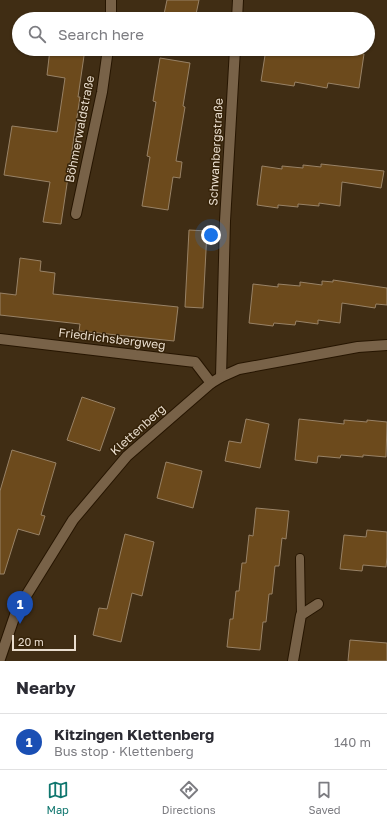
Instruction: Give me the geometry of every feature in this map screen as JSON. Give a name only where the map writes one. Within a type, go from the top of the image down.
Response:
[{"type":"street","points":[[111,0],[111,12]]},
{"type":"street","points":[[237,12],[238,0]]},
{"type":"street","name":"Böhmerwaldstraße","points":[[76,214],[102,92],[107,56]]},
{"type":"street","name":"Schwanbergstraße","points":[[221,376],[225,221],[235,56]]},
{"type":"street","name":"Friedrichsbergweg","points":[[0,339],[196,362],[211,383]]},
{"type":"street","name":"Klettenberg","points":[[0,659],[3,639],[16,612],[73,520],[126,456],[211,383],[221,376],[252,366],[358,347],[387,345]]},
{"type":"street","points":[[293,661],[301,615],[318,604]]},
{"type":"lane","points":[[300,558],[301,615]]},
{"type":"building","points":[[167,0],[199,0],[196,12],[164,12]]},
{"type":"building","points":[[49,56],[84,56],[78,97],[80,97],[61,224],[43,222],[50,182],[4,175],[12,126],[57,132],[65,78],[47,75]]},
{"type":"building","points":[[265,56],[364,56],[359,88],[328,83],[327,88],[295,82],[294,86],[261,81]]},
{"type":"building","points":[[160,58],[190,63],[183,106],[185,107],[176,161],[182,162],[180,178],[173,177],[168,210],[142,206],[150,157],[147,156],[156,102],[153,101]]},
{"type":"building","points":[[321,164],[384,171],[381,188],[342,182],[340,206],[319,203],[319,206],[298,204],[298,207],[278,205],[278,208],[257,205],[262,166],[282,169],[282,166],[303,168],[303,165],[321,167]]},
{"type":"building","points":[[189,230],[207,231],[203,308],[185,307]]},
{"type":"building","points":[[20,258],[41,261],[40,271],[55,273],[53,294],[178,307],[174,341],[79,331],[80,324],[0,315],[0,293],[16,295]]},
{"type":"building","points":[[333,280],[387,288],[387,305],[376,304],[375,308],[342,303],[340,323],[318,320],[318,324],[296,321],[295,325],[274,323],[273,326],[249,323],[253,284],[278,287],[278,284],[300,286],[300,282],[322,285],[322,281],[333,282]]},
{"type":"building","points":[[82,397],[115,408],[100,451],[67,440]]},
{"type":"building","points":[[246,419],[269,424],[260,468],[225,461],[229,441],[241,443]]},
{"type":"building","points":[[299,419],[344,424],[344,420],[387,422],[386,457],[341,455],[340,458],[318,456],[317,463],[295,460]]},
{"type":"building","points":[[12,450],[56,463],[41,515],[45,516],[39,535],[18,529],[4,574],[0,574],[0,491]]},
{"type":"building","points":[[166,462],[202,471],[193,508],[157,498]]},
{"type":"building","points":[[256,508],[289,511],[286,539],[282,538],[279,566],[275,566],[272,594],[269,594],[266,622],[263,622],[260,650],[227,647],[230,619],[233,619],[236,591],[239,591],[242,563],[246,563],[249,535],[253,536]]},
{"type":"building","points":[[367,530],[387,532],[386,567],[363,565],[362,571],[340,569],[344,535],[366,537]]},
{"type":"building","points":[[125,534],[154,542],[142,596],[132,593],[121,642],[93,635],[99,608],[107,609]]},
{"type":"building","points":[[350,640],[387,643],[387,661],[348,661]]},
{"type":"place","name":"Kitzingen Klettenberg","points":[[20,624]]}]
